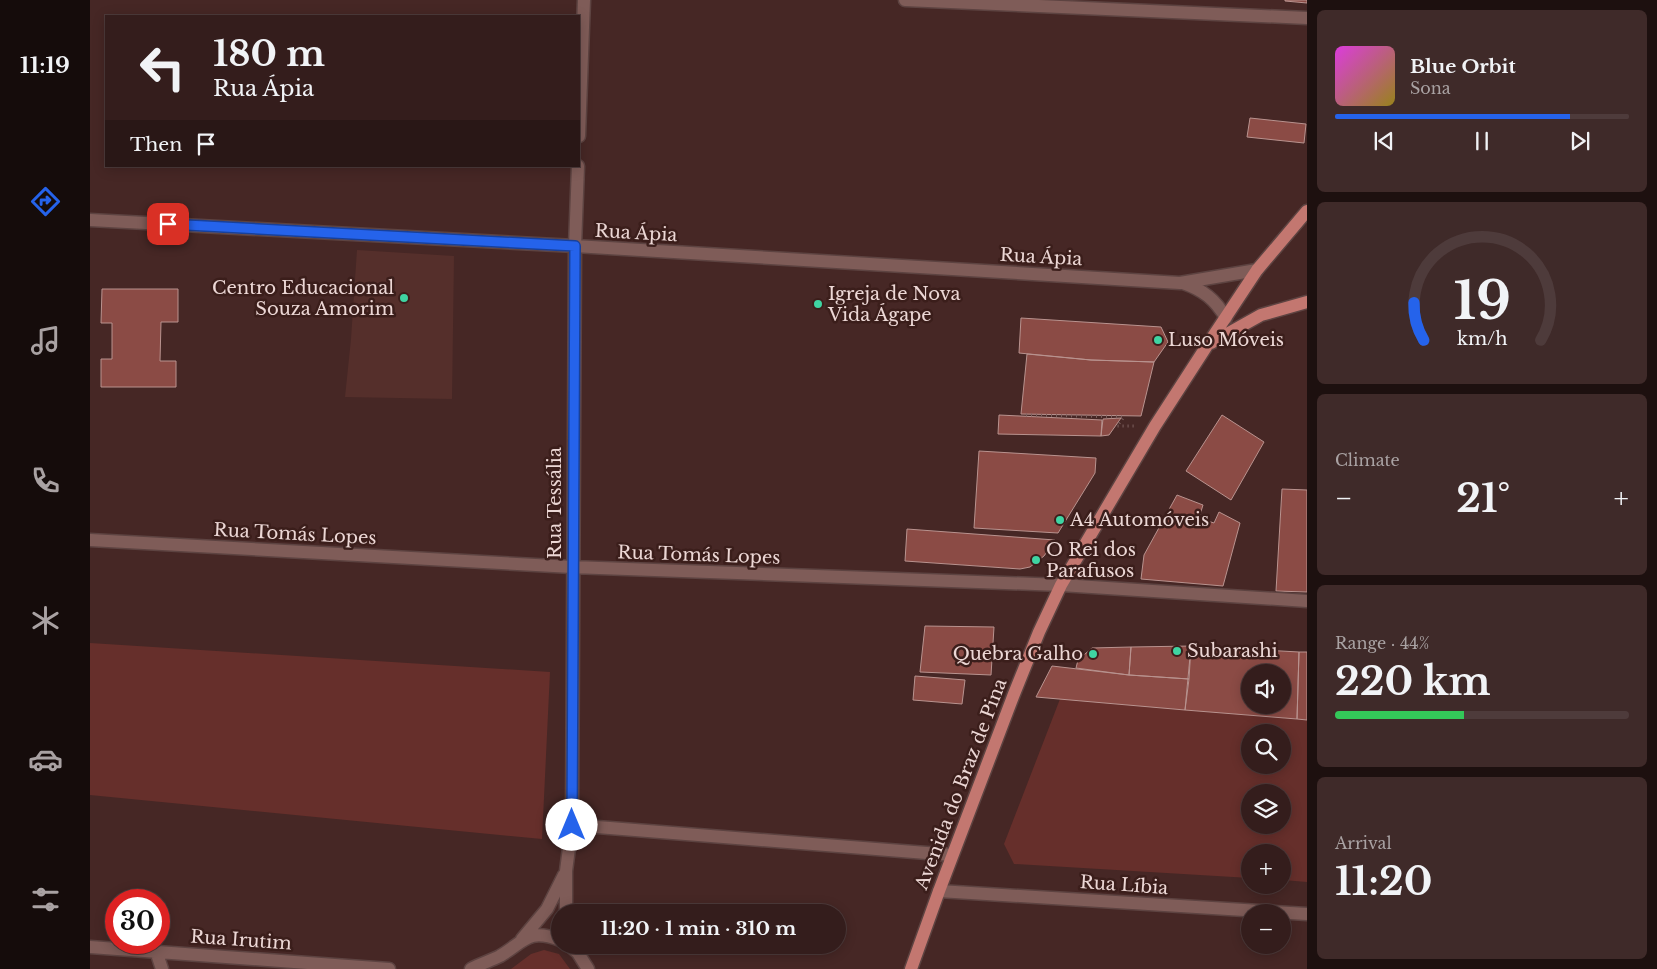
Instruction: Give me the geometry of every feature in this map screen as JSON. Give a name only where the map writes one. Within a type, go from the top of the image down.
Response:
[{"type":"main road","name":"Avenida do Braz de Pina","points":[[911,969],[952,855],[1014,694],[1062,585],[1155,426],[1208,344],[1258,270],[1307,211]]},
{"type":"main road","points":[[1208,344],[1261,315],[1307,302]]},
{"type":"street","points":[[580,109],[584,0]]},
{"type":"street","points":[[905,0],[1307,18]]},
{"type":"street","name":"Rua Tessália","points":[[566,904],[566,871],[572,825],[572,567],[575,246],[578,167]]},
{"type":"street","name":"Rua Ápia","points":[[90,220],[575,246],[1180,283],[1198,288],[1220,307],[1226,318]]},
{"type":"street","name":"Rua Ápia","points":[[1180,283],[1258,270]]},
{"type":"street","name":"Rua Tomás Lopes","points":[[90,540],[572,567],[1062,585],[1307,601]]},
{"type":"street","points":[[572,825],[952,855]]},
{"type":"street","name":"Rua Tessália","points":[[520,941],[547,909],[566,871]]},
{"type":"street","name":"Rua Líbia","points":[[939,891],[1307,914]]},
{"type":"street","points":[[471,969],[501,955],[520,941],[529,937],[542,935],[551,938]]},
{"type":"street","name":"Rua Irutim","points":[[90,947],[105,948]]},
{"type":"street","name":"Rua Irutim","points":[[170,952],[390,969]]},
{"type":"street","points":[[157,954],[162,969]]},
{"type":"street","points":[[578,954],[589,967]]},
{"type":"path","points":[[1026,415],[1124,417],[1117,426],[1155,426]]},
{"type":"shaded area","name":"Centro Educacional Souza Amorim","points":[[357,250],[454,256],[452,399],[345,397]]},
{"type":"shaded area","points":[[90,643],[550,672],[542,839],[90,795]]},
{"type":"shaded area","points":[[1060,699],[1307,720],[1307,882],[1291,881],[1291,844],[1241,844],[1241,877],[1014,864],[1004,844]]},
{"type":"shaded area","points":[[544,950],[551,952],[551,954],[559,954],[570,969],[511,969],[531,954]]},
{"type":"building","points":[[1307,0],[1307,3],[1285,1]]},
{"type":"building","points":[[1250,118],[1306,124],[1304,143],[1247,137]]},
{"type":"building","points":[[102,289],[178,289],[178,322],[161,322],[160,361],[176,361],[176,387],[101,387],[101,359],[112,359],[112,323],[101,323]]},
{"type":"building","points":[[1021,318],[1161,327],[1168,342],[1154,362],[1091,360],[1019,353]]},
{"type":"building","points":[[1027,354],[1091,360],[1154,362],[1141,416],[1021,414]]},
{"type":"building","points":[[999,415],[1102,420],[1101,436],[998,434]]},
{"type":"building","points":[[1222,415],[1264,442],[1231,500],[1186,471]]},
{"type":"building","points":[[1121,418],[1109,435],[1101,436],[1103,419]]},
{"type":"building","points":[[979,451],[1096,458],[1095,473],[1058,533],[974,528]]},
{"type":"building","points":[[1282,489],[1307,490],[1307,592],[1276,591]]},
{"type":"building","points":[[1177,495],[1203,505],[1199,518],[1214,523],[1219,512],[1240,523],[1223,586],[1141,579],[1144,555]]},
{"type":"building","points":[[907,529],[1055,540],[1044,556],[1030,567],[1020,569],[905,561]]},
{"type":"building","points":[[925,626],[994,627],[991,675],[920,672]]},
{"type":"building","points":[[1191,646],[1299,652],[1297,719],[1185,710]]},
{"type":"building","points":[[1191,646],[1189,679],[1129,675],[1131,647]]},
{"type":"building","points":[[1131,647],[1129,675],[1076,668],[1078,660],[1092,648]]},
{"type":"building","points":[[1299,652],[1307,652],[1307,720],[1297,719]]},
{"type":"building","points":[[1052,666],[1129,675],[1189,679],[1185,710],[1036,697]]},
{"type":"building","points":[[915,676],[965,680],[962,704],[913,700]]},
{"type":"place","name":"Centro Educacional Souza Amorim","points":[[404,298]]},
{"type":"place","name":"Igreja de Nova Vida Ágape","points":[[818,304]]},
{"type":"place","name":"Luso Móveis","points":[[1158,340]]},
{"type":"place","name":"A4 Automóveis","points":[[1060,520]]},
{"type":"place","name":"O Rei dos Parafusos","points":[[1036,560]]},
{"type":"place","name":"Subarashi","points":[[1177,651]]},
{"type":"place","name":"Quebra Galho","points":[[1093,654]]},
{"type":"route","points":[[168,224],[575,246],[572,825]]}]
